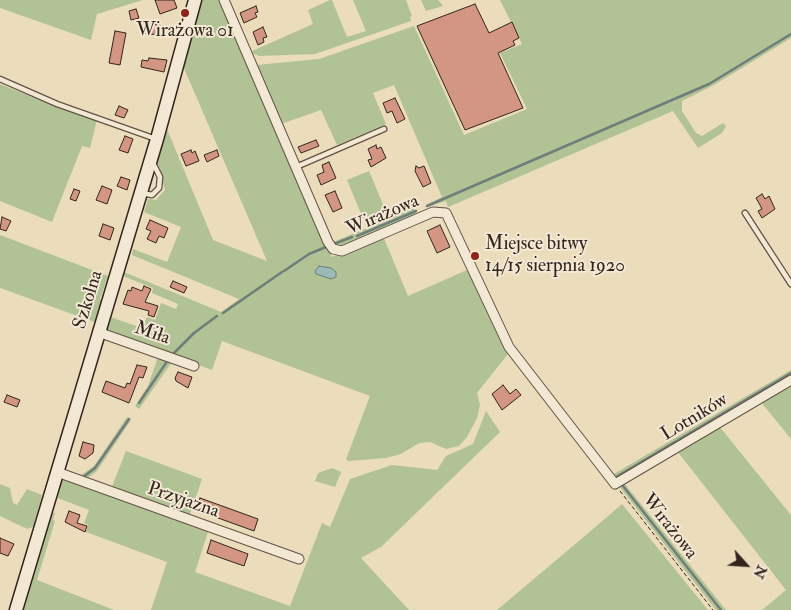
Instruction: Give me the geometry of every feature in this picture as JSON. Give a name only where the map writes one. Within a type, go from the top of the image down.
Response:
[{"type":"street","name":"Szkolna","points":[[16,610],[157,139],[195,0]]},
{"type":"street","name":"Wirażowa","points":[[224,0],[328,242],[337,250],[342,251],[433,212],[438,211],[448,215],[509,347],[615,484]]},
{"type":"street","name":"Miła","points":[[98,332],[194,366]]},
{"type":"street","name":"Lotników","points":[[615,484],[791,380]]},
{"type":"street","name":"Przyjazna","points":[[57,472],[299,559]]},
{"type":"lane","points":[[0,79],[57,104],[157,139]]},
{"type":"lane","points":[[296,167],[384,128]]},
{"type":"lane","points":[[745,213],[791,284]]},
{"type":"path","name":"Wirażowa","points":[[615,484],[714,610]]},
{"type":"green space","points":[[0,0],[143,0],[97,14],[91,40],[0,8]]},
{"type":"green space","points":[[201,0],[221,0],[332,257],[383,236],[408,296],[469,269],[508,354],[477,393],[480,405],[477,418],[467,437],[459,446],[446,449],[430,442],[419,443],[401,454],[386,458],[348,461],[346,459],[370,396],[222,341],[212,370],[109,332],[107,329],[110,317],[142,328],[147,317],[155,320],[161,303],[176,309],[178,304],[152,293],[153,288],[123,276],[124,272],[221,312],[239,299],[132,255],[133,249],[167,262],[181,227],[144,212],[148,199],[156,200],[165,190],[157,161],[167,129],[213,240],[267,261],[183,66]]},
{"type":"green space","points":[[332,0],[347,37],[366,31],[353,0],[406,0],[412,16],[410,17],[411,21],[315,54],[259,56],[250,52],[313,24],[308,10]]},
{"type":"green space","points":[[421,0],[438,0],[443,6],[426,11]]},
{"type":"green space","points":[[500,0],[791,0],[791,38],[714,85],[682,101],[682,111],[696,133],[702,136],[723,123],[726,126],[722,133],[698,148],[673,111],[448,207],[446,201],[427,207],[428,204],[442,197],[394,85],[373,93],[386,124],[337,145],[321,110],[281,124],[257,68],[257,65],[319,59],[414,26],[464,135],[527,109],[500,53],[522,44]]},
{"type":"green space","points":[[0,84],[59,108],[97,120],[90,148],[82,146],[52,222],[0,201]]},
{"type":"green space","points":[[369,171],[389,219],[413,208],[418,215],[336,248],[333,242],[367,228],[347,180]]},
{"type":"green space","points":[[0,235],[108,276],[100,299],[104,302],[97,323],[0,288]]},
{"type":"green space","points":[[158,357],[172,362],[139,409],[135,406],[148,386]]},
{"type":"green space","points":[[791,370],[791,377],[619,478],[612,475]]},
{"type":"green space","points":[[791,383],[791,439],[761,402]]},
{"type":"green space","points":[[486,411],[500,432],[381,547],[361,558],[409,610],[151,610],[167,562],[86,532],[88,525],[84,523],[89,510],[55,497],[61,476],[208,532],[195,572],[290,606],[322,523],[330,527],[350,479],[392,465],[437,470],[446,456],[473,444]]},
{"type":"green space","points":[[127,417],[131,420],[97,471],[85,480],[78,477],[94,466]]},
{"type":"green space","points":[[719,426],[791,515],[791,610],[762,610],[786,590],[677,451]]},
{"type":"green space","points":[[126,451],[202,479],[189,517],[111,489]]},
{"type":"green space","points":[[332,468],[341,472],[335,487],[315,481],[318,473]]},
{"type":"green space","points":[[624,483],[726,610],[716,610],[619,486]]},
{"type":"green space","points":[[0,484],[10,488],[13,503],[17,505],[27,489],[42,495],[33,527],[27,529],[0,516]]},
{"type":"green space","points":[[622,504],[708,610],[497,610],[586,535]]},
{"type":"green space","points":[[51,512],[55,513],[53,520],[55,521],[37,580],[114,610],[22,610]]},
{"type":"water","points":[[319,266],[331,268],[336,272],[336,277],[331,279],[316,274],[315,271]]},
{"type":"building","points":[[155,0],[174,0],[177,8],[160,14]]},
{"type":"building","points":[[475,4],[489,33],[512,22],[519,38],[513,41],[515,45],[498,53],[523,108],[465,130],[417,26]]},
{"type":"building","points":[[256,6],[258,12],[255,13],[257,17],[244,23],[240,13]]},
{"type":"building","points":[[136,9],[139,18],[131,20],[129,11]]},
{"type":"building","points":[[142,23],[160,25],[159,35],[141,33]]},
{"type":"building","points":[[263,27],[267,37],[263,38],[264,42],[258,45],[253,32]]},
{"type":"building","points":[[115,31],[126,33],[120,65],[109,63]]},
{"type":"building","points":[[149,58],[167,60],[164,72],[141,67],[142,60],[148,61]]},
{"type":"building","points":[[395,98],[405,119],[397,123],[392,111],[387,113],[383,103]]},
{"type":"building","points":[[119,106],[128,110],[124,118],[115,115]]},
{"type":"building","points":[[125,136],[133,139],[128,153],[119,150]]},
{"type":"building","points":[[316,140],[319,146],[301,153],[298,147]]},
{"type":"building","points":[[376,145],[377,149],[381,147],[386,158],[371,167],[368,160],[372,159],[368,149]]},
{"type":"building","points":[[191,150],[192,153],[195,151],[199,161],[186,166],[181,154]]},
{"type":"building","points":[[217,150],[219,156],[207,162],[204,155]]},
{"type":"building","points":[[329,162],[336,178],[321,185],[317,175],[324,172],[322,165]]},
{"type":"building","points":[[416,166],[419,168],[424,166],[431,183],[423,187],[415,171]]},
{"type":"building","points":[[121,177],[130,180],[127,190],[117,186]]},
{"type":"building","points":[[102,186],[112,190],[107,204],[96,200]]},
{"type":"building","points":[[74,189],[80,191],[76,201],[70,199]]},
{"type":"building","points":[[335,191],[342,208],[333,212],[325,195]]},
{"type":"building","points":[[762,194],[765,199],[769,196],[775,209],[762,218],[758,211],[762,209],[756,198]]},
{"type":"building","points":[[2,217],[11,221],[6,231],[0,229]]},
{"type":"building","points":[[150,220],[168,228],[164,238],[159,236],[156,243],[147,239],[151,231],[146,229]]},
{"type":"building","points":[[103,224],[114,228],[110,240],[99,236]]},
{"type":"building","points":[[440,225],[450,247],[437,253],[427,231]]},
{"type":"building","points":[[173,281],[187,287],[184,293],[170,287]]},
{"type":"building","points":[[144,286],[151,289],[145,302],[158,306],[154,317],[148,315],[149,311],[123,304],[128,290],[131,291],[132,287],[142,291]]},
{"type":"building","points":[[137,365],[147,367],[143,378],[139,377],[129,403],[102,392],[106,381],[125,388],[127,383],[130,384]]},
{"type":"building","points":[[178,372],[192,377],[188,388],[176,381],[175,378]]},
{"type":"building","points":[[503,385],[510,394],[516,389],[521,395],[502,410],[492,394]]},
{"type":"building","points":[[7,395],[20,400],[17,407],[4,402]]},
{"type":"building","points":[[83,442],[94,445],[93,453],[85,459],[79,456]]},
{"type":"building","points":[[200,498],[258,519],[254,531],[196,510]]},
{"type":"building","points":[[69,511],[80,515],[77,523],[87,526],[85,532],[65,522]]},
{"type":"building","points":[[0,538],[14,544],[8,556],[0,553]]},
{"type":"building","points":[[211,540],[248,554],[244,566],[207,553]]},
{"type":"waterway","points":[[427,206],[709,84],[791,34]]},
{"type":"waterway","points":[[357,236],[416,211]]},
{"type":"waterway","points":[[334,244],[352,237]]},
{"type":"waterway","points":[[284,271],[309,254],[326,247]]},
{"type":"waterway","points":[[223,313],[282,272]]},
{"type":"waterway","points":[[173,354],[194,333],[217,316]]},
{"type":"waterway","points":[[139,403],[168,360]]},
{"type":"waterway","points":[[616,477],[791,373]]},
{"type":"waterway","points":[[82,478],[95,468],[129,419]]},
{"type":"waterway","points":[[623,486],[721,610]]},
{"type":"place","name":"Wirażowa 01","points":[[185,13]]},
{"type":"place","name":"Miejsce bitwy 14/15 sierpnia 1920","points":[[475,256]]}]
